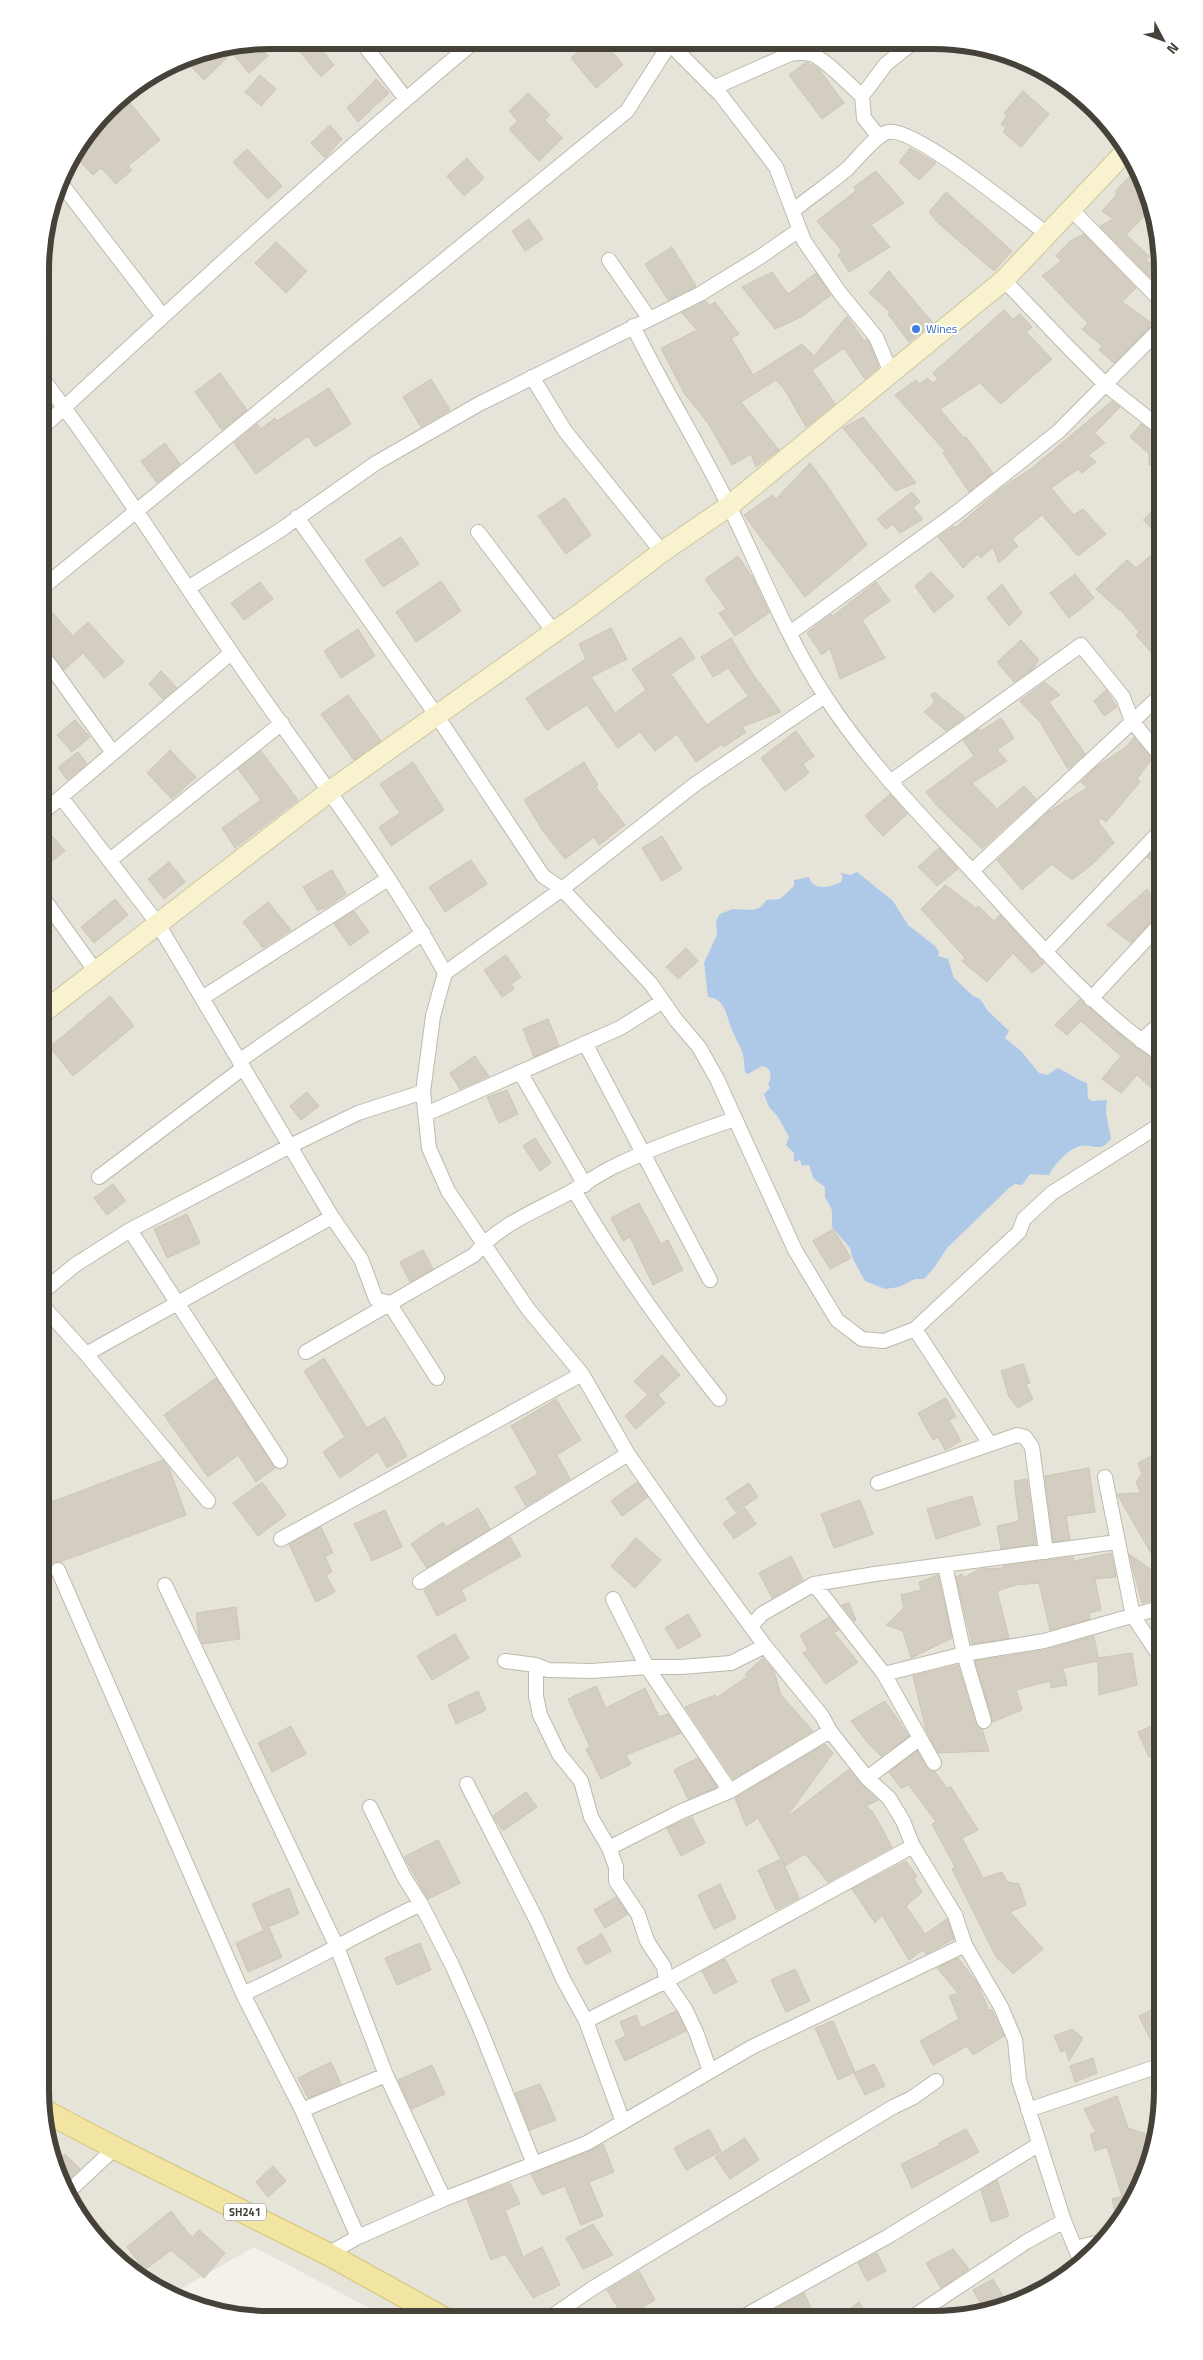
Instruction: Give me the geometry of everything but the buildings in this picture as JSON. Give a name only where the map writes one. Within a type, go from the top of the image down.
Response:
[{"type":"main road","name":"SH241","points":[[50,2114],[328,2254],[431,2311]]},
{"type":"street","points":[[368,49],[406,98]]},
{"type":"street","points":[[49,421],[162,315],[406,98],[465,49]]},
{"type":"street","points":[[49,582],[627,111],[665,49]]},
{"type":"street","points":[[675,49],[713,88],[776,167],[794,210],[799,230],[826,274],[876,337],[892,374]]},
{"type":"street","points":[[879,137],[864,118],[862,96],[886,64],[905,49]]},
{"type":"street","points":[[713,88],[790,54],[803,53],[812,54],[821,60],[862,96]]},
{"type":"street","points":[[794,210],[847,169],[879,137],[888,132],[898,132],[982,182],[1047,234]]},
{"type":"street","points":[[49,1001],[96,972],[330,791],[554,632],[662,552],[730,506],[1004,280],[1122,155]]},
{"type":"street","points":[[65,188],[162,315]]},
{"type":"street","points":[[1071,209],[1154,294]]},
{"type":"street","points":[[188,588],[376,463],[480,404],[648,318],[700,294],[760,257],[799,230]]},
{"type":"street","points":[[609,260],[648,318]]},
{"type":"street","points":[[1004,280],[1106,385],[1154,423]]},
{"type":"street","points":[[633,326],[730,506],[790,633],[825,696],[877,768],[1045,952],[1091,999],[1154,1050]]},
{"type":"street","points":[[790,633],[956,513],[1059,431],[1154,335]]},
{"type":"street","points":[[532,377],[565,431],[662,552]]},
{"type":"street","points":[[49,387],[138,511],[231,653],[330,791],[423,933],[445,973]]},
{"type":"street","points":[[297,517],[437,716],[543,876],[562,889],[651,984],[699,1047],[717,1079],[795,1250],[837,1320],[862,1339],[884,1341],[916,1329],[1019,1232],[1024,1219],[1052,1194],[1154,1129]]},
{"type":"street","points":[[478,532],[554,632]]},
{"type":"street","points":[[890,782],[1081,645],[1123,697],[1132,721],[1154,749]]},
{"type":"street","points":[[49,808],[231,653]]},
{"type":"street","points":[[49,664],[114,753]]},
{"type":"street","points":[[825,696],[694,785],[562,889],[445,973],[433,1016],[423,1092],[429,1148],[448,1191],[528,1309],[582,1374],[628,1454],[752,1625],[765,1646],[822,1716],[830,1731],[867,1778],[889,1798],[903,1821],[913,1846],[955,1915],[965,1945],[1000,2007],[1015,2040],[1019,2080],[1064,2221],[1079,2256]]},
{"type":"street","points":[[972,871],[1154,701]]},
{"type":"street","points":[[110,860],[282,723]]},
{"type":"street","points":[[61,798],[158,924],[332,1217],[361,1259],[376,1299],[389,1303],[437,1378]]},
{"type":"street","points":[[1045,952],[1154,837]]},
{"type":"street","points":[[202,998],[388,879]]},
{"type":"street","points":[[49,906],[96,972]]},
{"type":"street","points":[[1091,999],[1154,931]]},
{"type":"street","points":[[99,1177],[241,1065],[423,933]]},
{"type":"street","points":[[426,1114],[620,1028],[663,1001]]},
{"type":"street","points":[[1141,1041],[1154,1029]]},
{"type":"street","points":[[585,1043],[626,1124],[644,1154],[710,1280]]},
{"type":"street","points":[[520,1072],[580,1188],[599,1233],[641,1297],[718,1399]]},
{"type":"street","points":[[49,1286],[75,1265],[130,1230],[290,1146],[358,1113],[423,1092]]},
{"type":"street","points":[[306,1352],[467,1259],[483,1243],[511,1223],[580,1188],[610,1169],[688,1135],[734,1119]]},
{"type":"street","points":[[86,1354],[332,1217]]},
{"type":"street","points":[[130,1230],[280,1461]]},
{"type":"street","points":[[49,1313],[86,1354],[208,1501]]},
{"type":"street","points":[[916,1329],[990,1444]]},
{"type":"street","points":[[281,1539],[582,1374]]},
{"type":"street","points":[[878,1483],[990,1444],[1017,1436],[1024,1436],[1032,1447],[1046,1552]]},
{"type":"street","points":[[420,1582],[628,1454]]},
{"type":"street","points":[[1105,1477],[1133,1616],[1154,1648]]},
{"type":"street","points":[[752,1625],[762,1614],[814,1584],[875,1574],[1117,1542]]},
{"type":"street","points":[[945,1566],[964,1654],[984,1721]]},
{"type":"street","points":[[58,1570],[243,1994],[302,2110],[358,2237]]},
{"type":"street","points":[[814,1584],[884,1674],[934,1763]]},
{"type":"street","points":[[165,1585],[337,1947],[386,2075],[444,2199]]},
{"type":"street","points":[[613,1599],[647,1667],[730,1791]]},
{"type":"street","points":[[884,1674],[964,1654],[1044,1641],[1154,1610]]},
{"type":"street","points":[[505,1661],[536,1665],[548,1670],[592,1671],[647,1667],[681,1667],[732,1663],[765,1646]]},
{"type":"street","points":[[536,1665],[536,1696],[540,1715],[559,1754],[580,1781],[591,1817],[609,1848],[616,1867],[616,1881],[638,1914],[647,1940],[664,1968],[666,1981],[685,2009],[710,2071]]},
{"type":"street","points":[[609,1848],[680,1812],[730,1791],[830,1731]]},
{"type":"street","points":[[867,1778],[919,1739]]},
{"type":"street","points":[[467,1784],[537,1921],[563,1979],[586,2021],[623,2122]]},
{"type":"street","points":[[370,1807],[404,1877],[421,1904],[452,1965],[479,2026],[534,2164]]},
{"type":"street","points":[[586,2021],[666,1981],[913,1846]]},
{"type":"street","points":[[243,1994],[337,1947],[368,1929],[421,1904]]},
{"type":"street","points":[[328,2254],[358,2237],[444,2199],[587,2143],[752,2047],[965,1945]]},
{"type":"street","points":[[1028,2110],[1154,2068]]},
{"type":"street","points":[[302,2110],[386,2075]]},
{"type":"street","points":[[560,2311],[593,2288],[893,2107],[912,2098],[936,2081]]},
{"type":"street","points":[[753,2311],[887,2237],[1038,2144]]},
{"type":"street","points":[[72,2188],[115,2148]]},
{"type":"street","points":[[922,2311],[1026,2242],[1064,2221]]},
{"type":"street","points":[[1075,2248],[1091,2244]]},
{"type":"shaded area","points":[[255,49],[948,49],[1004,60],[1044,78],[1068,94],[1109,135],[1125,159],[1143,199],[1154,255],[1154,2105],[1143,2161],[1125,2201],[1109,2225],[1068,2266],[1044,2282],[1004,2300],[948,2311],[375,2311],[254,2247],[178,2291],[159,2282],[135,2266],[94,2225],[78,2201],[60,2161],[49,2105],[49,255],[60,199],[78,159],[94,135],[135,94],[159,78],[185,66],[199,60],[227,53]]},
{"type":"water","points":[[857,872],[893,901],[908,925],[935,946],[939,952],[938,956],[948,959],[954,978],[973,996],[980,999],[988,1011],[1009,1031],[1005,1038],[1021,1051],[1039,1073],[1048,1075],[1057,1068],[1060,1069],[1087,1083],[1088,1098],[1091,1101],[1107,1100],[1106,1113],[1111,1139],[1103,1146],[1085,1145],[1071,1150],[1054,1167],[1049,1175],[1030,1174],[1022,1185],[1015,1184],[1009,1188],[947,1248],[924,1279],[915,1279],[899,1287],[885,1289],[865,1281],[853,1259],[850,1248],[832,1227],[832,1210],[825,1197],[825,1187],[814,1179],[809,1165],[802,1166],[800,1160],[794,1162],[794,1153],[786,1145],[789,1137],[778,1117],[769,1107],[764,1094],[770,1088],[768,1084],[770,1078],[769,1070],[762,1066],[748,1074],[745,1072],[742,1051],[725,1010],[719,1001],[708,997],[704,963],[717,935],[716,921],[720,914],[733,909],[756,909],[766,900],[780,899],[794,886],[794,880],[809,877],[814,885],[828,887],[841,882],[843,877],[840,873],[851,875]]},
{"type":"place","name":"Wines","points":[[916,329]]}]
